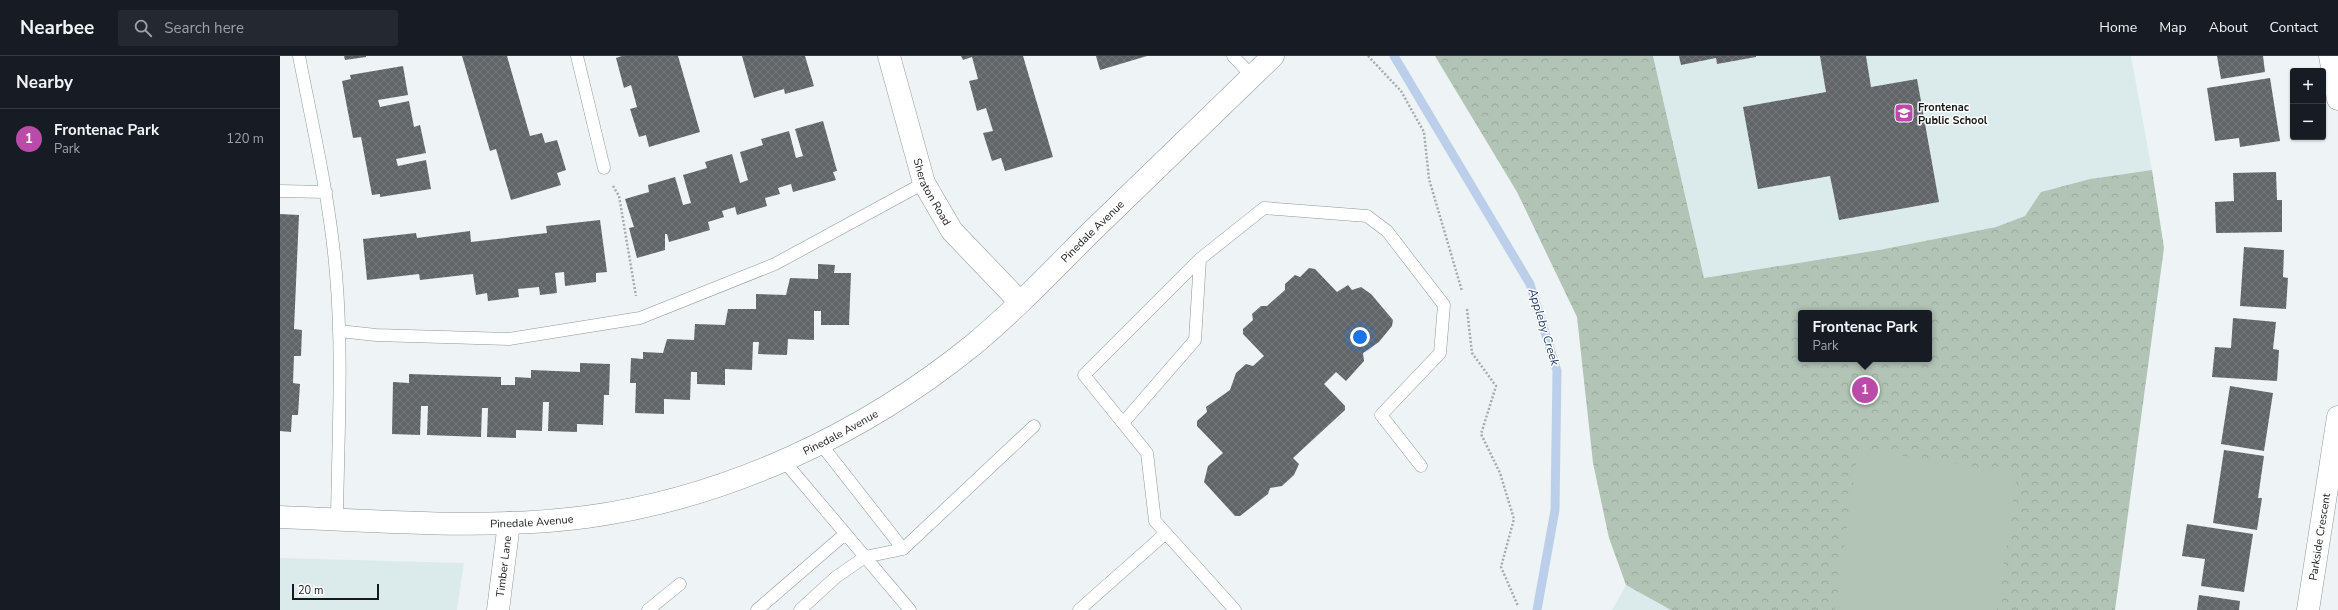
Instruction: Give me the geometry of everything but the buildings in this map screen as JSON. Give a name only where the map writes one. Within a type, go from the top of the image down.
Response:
[{"type":"street","name":"Sheraton Road","points":[[889,56],[924,183],[952,231],[1020,302]]},
{"type":"street","name":"Pinedale Avenue","points":[[280,517],[509,523],[556,520],[627,510],[683,496],[754,473],[784,461],[872,415],[946,366],[973,344],[1020,302],[1273,56]]},
{"type":"street","points":[[2330,56],[2338,99]]},
{"type":"street","name":"Parkside Crescent","points":[[2308,610],[2338,417]]},
{"type":"street","name":"Timber Lane","points":[[498,610],[509,523]]},
{"type":"lane","points":[[299,56],[326,192],[336,273],[339,331],[337,519]]},
{"type":"lane","points":[[577,56],[604,168]]},
{"type":"lane","points":[[1233,56],[1252,76]]},
{"type":"lane","points":[[339,331],[376,335],[509,339],[640,318],[775,264],[924,183]]},
{"type":"lane","points":[[280,191],[326,192]]},
{"type":"lane","points":[[1235,610],[1155,521],[1147,452],[1084,375],[1200,259],[1264,208],[1367,216],[1387,231],[1444,305],[1440,353],[1381,415],[1421,466]]},
{"type":"lane","points":[[1123,423],[1195,340],[1200,259]]},
{"type":"lane","points":[[800,610],[836,577],[865,557],[903,549],[1034,426]]},
{"type":"lane","points":[[820,443],[903,549]]},
{"type":"lane","points":[[784,461],[910,610]]},
{"type":"lane","points":[[1079,610],[1166,533]]},
{"type":"lane","points":[[757,610],[845,534]]},
{"type":"lane","points":[[648,610],[680,584]]},
{"type":"path","points":[[604,168],[619,196],[640,318]]},
{"type":"shaded area","name":"Frontenac Public School","points":[[1653,56],[2131,56],[2152,170],[2090,179],[2041,192],[2026,216],[1996,227],[1879,250],[1704,278]]},
{"type":"shaded area","points":[[280,558],[464,563],[457,610],[280,610]]},
{"type":"shaded area","points":[[1626,585],[1671,610],[1612,610]]},
{"type":"green space","points":[[1435,56],[1653,56],[1704,278],[1879,250],[1996,227],[2025,216],[2041,192],[2090,179],[2152,170],[2164,248],[2115,610],[1671,610],[1626,585],[1609,538],[1593,463],[1577,317],[1517,192]]},
{"type":"green space","points":[[1858,449],[2017,473],[1997,610],[1835,610]]},
{"type":"waterway","name":"Appleby Creek","points":[[1394,56],[1530,284],[1557,371],[1555,510],[1537,610]]},
{"type":"place","name":"Frontenac Public School","points":[[1904,113]]},
{"type":"place","name":"Frontenac Park","points":[[1865,390]]}]
